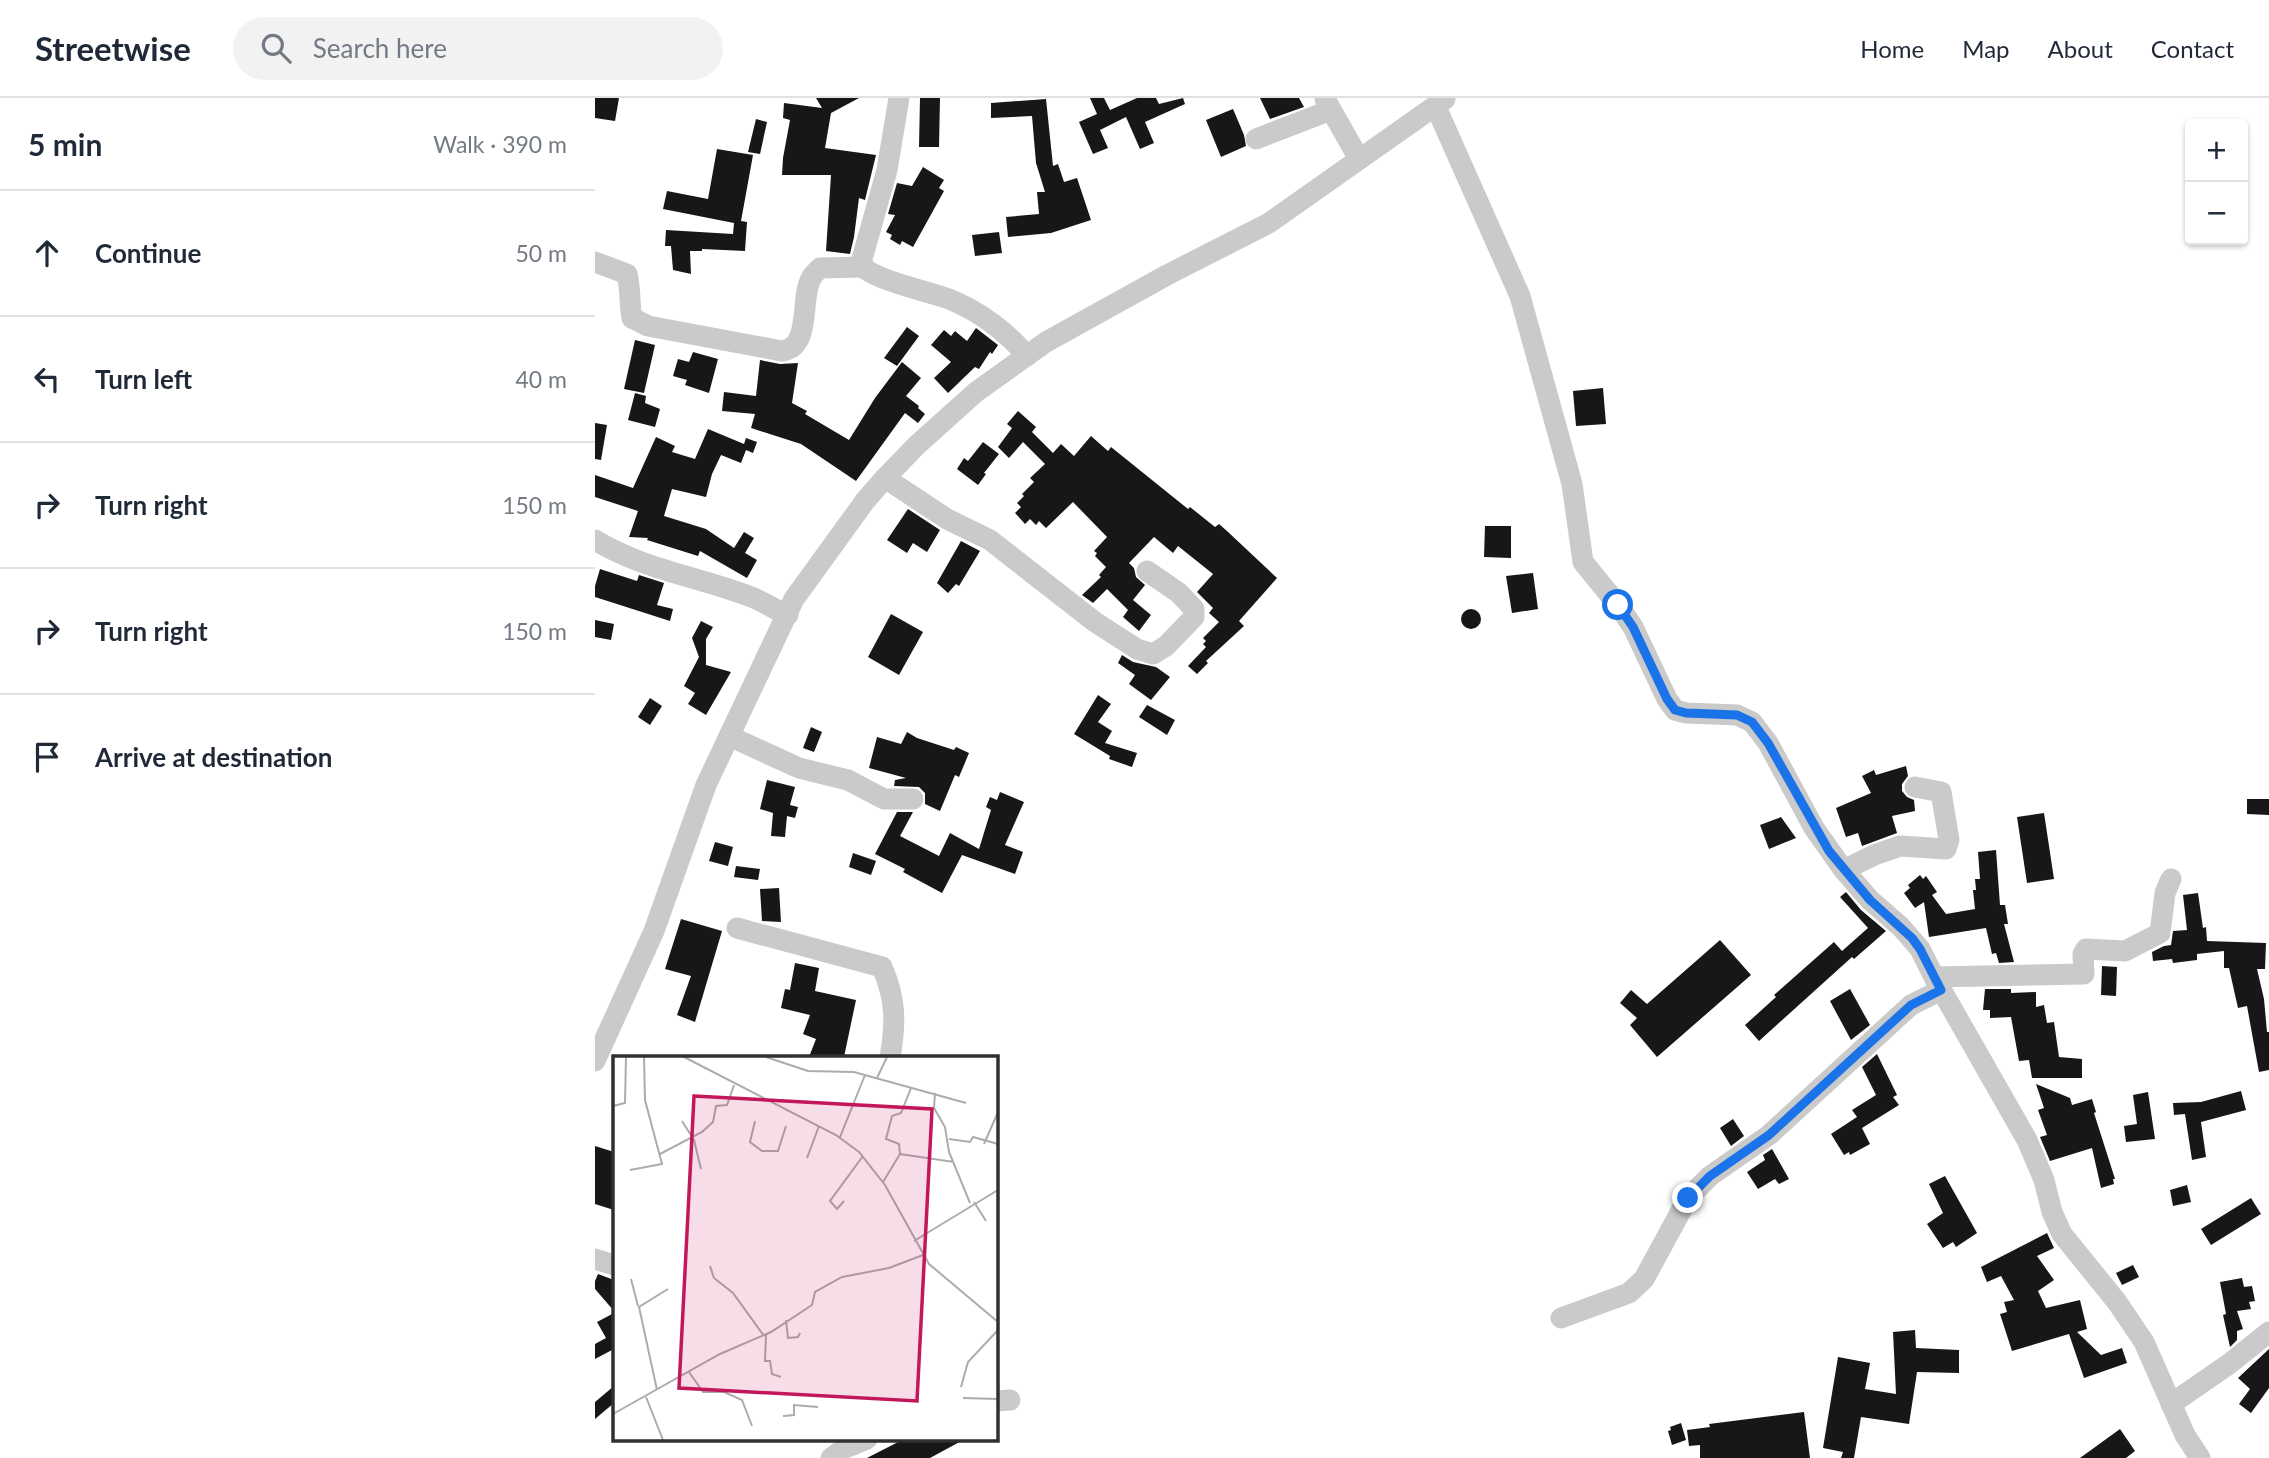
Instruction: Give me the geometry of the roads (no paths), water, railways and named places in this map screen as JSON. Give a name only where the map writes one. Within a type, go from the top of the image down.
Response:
[{"type":"street","points":[[863,267],[862,259],[887,170],[899,98]]},
{"type":"street","points":[[595,1062],[654,931],[706,785],[794,599],[865,501],[885,478],[976,392],[1046,342],[1167,275],[1269,223],[1441,103],[1520,296],[1571,484],[1583,562],[1633,627],[1667,699],[1675,710],[1686,713],[1737,715],[1752,722],[1768,743],[1815,828],[1844,870],[1920,949],[2027,1140],[2062,1234],[2144,1342],[2185,1435],[2200,1458]]},
{"type":"street","points":[[1256,139],[1328,104],[1359,159]]},
{"type":"street","points":[[595,262],[627,274],[632,318],[648,326],[782,351],[789,350],[799,340],[810,278],[820,268],[863,267],[875,275],[951,300],[1011,337],[1027,356]]},
{"type":"street","points":[[885,478],[947,519],[990,540],[1095,622],[1137,649],[1153,654],[1167,646],[1194,617],[1194,609],[1179,593],[1147,571]]},
{"type":"street","points":[[595,540],[637,561],[755,598],[788,615]]},
{"type":"street","points":[[729,736],[799,768],[848,779],[884,799],[913,799]]},
{"type":"street","points":[[1844,870],[1874,855],[1901,846],[1946,849],[1949,840],[1941,792],[1915,787]]},
{"type":"street","points":[[1561,1318],[1629,1293],[1644,1279],[1688,1198],[1710,1176],[1769,1135],[1937,983],[2084,974],[2083,954],[2086,949],[2125,951],[2160,933],[2165,893],[2171,879]]},
{"type":"street","points":[[737,928],[882,967],[891,986],[895,1005],[890,1056]]},
{"type":"street","points":[[595,1259],[613,1265]]},
{"type":"street","points":[[2171,1404],[2229,1364],[2269,1332]]},
{"type":"street","points":[[832,1452],[864,1440]]}]
